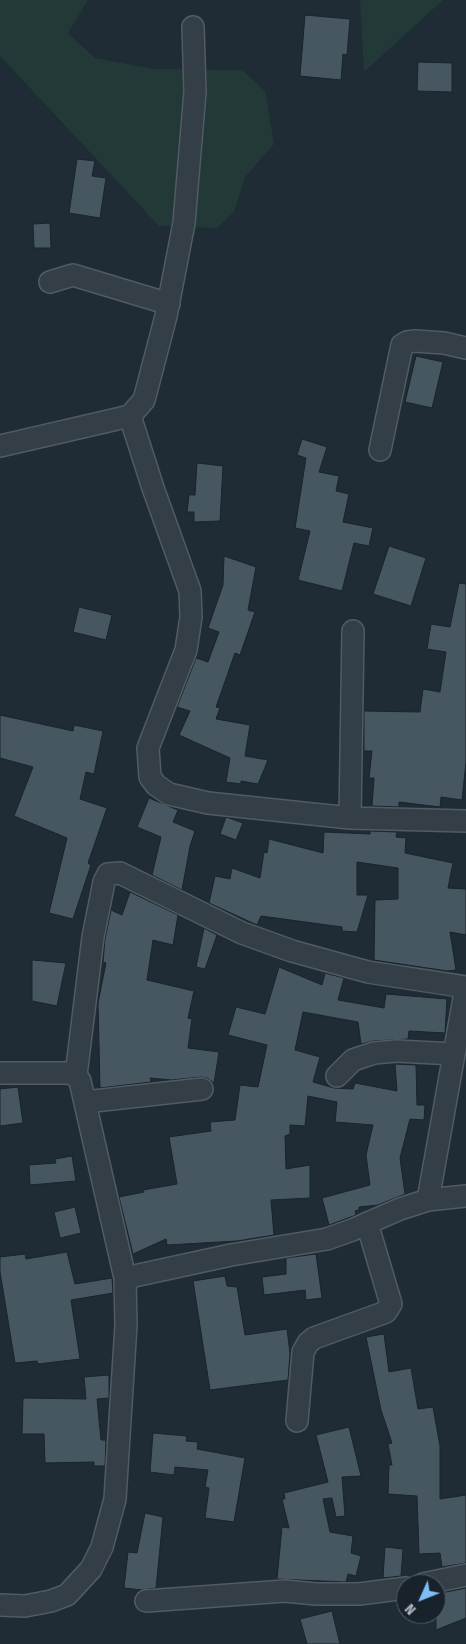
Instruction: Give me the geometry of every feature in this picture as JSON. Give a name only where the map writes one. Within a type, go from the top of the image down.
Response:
[{"type":"street","points":[[0,446],[130,416],[147,393],[169,304],[184,223],[194,123],[193,27]]},
{"type":"street","points":[[50,282],[73,275],[169,304]]},
{"type":"street","points":[[380,450],[402,345],[415,341],[444,343],[466,348]]},
{"type":"street","points":[[130,416],[153,488],[190,591],[191,617],[186,650],[148,748],[150,776],[156,785],[169,794],[185,799],[350,818],[466,821]]},
{"type":"street","points":[[350,818],[353,631]]},
{"type":"street","points":[[0,1604],[25,1606],[67,1595],[90,1569],[102,1547],[115,1499],[126,1325],[125,1278],[80,1081],[76,1075],[93,937],[104,882],[108,874],[120,873],[242,933],[292,951],[368,972],[466,987],[428,1200]]},
{"type":"street","points":[[337,1076],[353,1060],[374,1053],[397,1051],[454,1054]]},
{"type":"street","points":[[0,1073],[66,1073],[76,1075]]},
{"type":"street","points":[[85,1102],[202,1088]]},
{"type":"street","points":[[125,1278],[231,1255],[327,1239],[400,1208],[428,1200],[466,1196]]},
{"type":"street","points":[[297,1420],[303,1352],[308,1343],[314,1338],[386,1312],[391,1304],[367,1223]]},
{"type":"street","points":[[446,1579],[466,1575]]},
{"type":"street","points":[[146,1601],[284,1591],[316,1594],[359,1594],[396,1589]]},
{"type":"green space","points":[[0,0],[88,0],[68,33],[95,58],[154,69],[242,70],[265,91],[274,144],[245,177],[234,212],[217,228],[159,226],[0,56]]},
{"type":"green space","points":[[360,0],[443,0],[364,72]]},
{"type":"building","points":[[305,15],[350,19],[347,55],[343,54],[341,80],[300,76]]},
{"type":"building","points":[[418,62],[452,63],[452,92],[417,91]]},
{"type":"building","points":[[77,159],[95,161],[92,176],[106,178],[100,218],[69,213]]},
{"type":"building","points":[[50,223],[51,248],[34,248],[33,224]]},
{"type":"building","points":[[416,356],[443,362],[432,408],[405,402]]},
{"type":"building","points":[[302,439],[327,447],[319,472],[339,476],[336,491],[349,494],[343,522],[373,528],[369,546],[354,543],[342,591],[298,580],[310,531],[295,528],[306,458],[297,455]]},
{"type":"building","points":[[197,463],[223,466],[220,521],[194,522],[194,512],[187,512],[189,495],[195,495]]},
{"type":"building","points":[[389,546],[426,558],[411,606],[373,594]]},
{"type":"building","points":[[224,556],[256,567],[248,610],[255,612],[240,655],[235,653],[216,707],[220,708],[216,719],[250,725],[245,756],[268,760],[258,784],[241,781],[241,784],[226,782],[230,758],[179,735],[190,711],[177,707],[196,658],[208,662],[219,632],[208,628],[223,585]]},
{"type":"building","points":[[459,583],[466,584],[466,762],[462,800],[441,797],[440,807],[399,802],[399,807],[372,806],[374,778],[369,778],[372,751],[364,751],[364,711],[420,712],[423,689],[440,692],[446,652],[427,649],[431,624],[450,627]]},
{"type":"building","points":[[79,607],[112,615],[106,640],[73,632]]},
{"type":"building","points":[[0,715],[73,731],[74,725],[103,731],[94,774],[86,772],[80,799],[107,808],[88,863],[91,865],[73,919],[49,913],[67,838],[14,816],[33,767],[0,758]]},
{"type":"building","points":[[149,798],[178,810],[173,822],[195,831],[190,846],[182,890],[152,875],[161,837],[137,827]]},
{"type":"building","points":[[226,817],[243,823],[236,840],[220,834]]},
{"type":"building","points":[[370,831],[397,832],[396,837],[406,838],[405,853],[453,863],[448,888],[466,889],[466,935],[450,932],[456,970],[447,971],[374,960],[375,900],[398,899],[398,868],[357,862],[357,895],[368,895],[357,932],[342,931],[342,927],[261,916],[257,925],[209,903],[215,876],[230,879],[232,868],[260,878],[264,852],[267,853],[269,839],[323,853],[324,832],[370,834]]},
{"type":"building","points":[[130,892],[178,915],[173,945],[153,940],[147,980],[194,991],[188,1018],[192,1019],[188,1048],[219,1052],[214,1083],[207,1078],[201,1077],[172,1080],[150,1078],[151,1082],[100,1088],[98,1003],[106,963],[103,962],[105,939],[111,910],[122,915]]},
{"type":"building","points":[[204,928],[217,935],[205,969],[196,967]]},
{"type":"building","points":[[32,960],[66,963],[57,1006],[32,1001]]},
{"type":"building","points":[[279,967],[322,985],[325,973],[344,978],[338,1000],[384,1008],[386,994],[447,999],[445,1033],[409,1031],[408,1039],[373,1041],[361,1044],[358,1022],[303,1012],[295,1050],[320,1057],[313,1082],[334,1088],[353,1089],[355,1083],[397,1091],[395,1064],[416,1065],[417,1105],[425,1105],[424,1120],[410,1119],[400,1158],[405,1194],[378,1205],[359,1207],[359,1210],[355,1211],[356,1215],[329,1225],[322,1198],[370,1185],[366,1155],[373,1125],[335,1122],[337,1102],[308,1096],[305,1126],[290,1125],[290,1134],[285,1136],[286,1169],[310,1165],[310,1198],[271,1200],[274,1235],[237,1241],[167,1245],[166,1239],[133,1254],[119,1197],[144,1192],[143,1190],[177,1184],[169,1137],[211,1131],[210,1122],[235,1120],[240,1085],[258,1087],[267,1045],[228,1035],[236,1007],[265,1014]]},
{"type":"building","points":[[18,1087],[23,1123],[0,1126],[0,1089]]},
{"type":"building","points":[[72,1156],[76,1181],[30,1185],[29,1165],[56,1163],[55,1159]]},
{"type":"building","points":[[75,1207],[81,1233],[60,1238],[54,1212]]},
{"type":"building","points":[[67,1252],[75,1284],[112,1278],[113,1293],[71,1300],[80,1359],[38,1364],[37,1361],[15,1363],[0,1272],[0,1257],[25,1254],[26,1259]]},
{"type":"building","points":[[316,1254],[322,1298],[306,1300],[305,1290],[264,1295],[262,1277],[286,1274],[286,1258]]},
{"type":"building","points":[[225,1276],[227,1286],[237,1287],[245,1335],[287,1329],[290,1353],[288,1380],[210,1390],[193,1281]]},
{"type":"building","points":[[384,1334],[389,1372],[411,1368],[418,1409],[433,1407],[440,1446],[440,1499],[466,1495],[466,1563],[442,1567],[440,1553],[419,1554],[417,1496],[388,1494],[389,1465],[392,1465],[388,1444],[392,1443],[381,1410],[366,1337]]},
{"type":"building","points":[[109,1375],[109,1398],[97,1399],[101,1440],[106,1440],[105,1466],[94,1466],[94,1462],[45,1463],[44,1434],[22,1434],[23,1398],[86,1399],[84,1377]]},
{"type":"building","points":[[349,1427],[361,1476],[342,1477],[345,1516],[336,1517],[332,1498],[323,1499],[330,1532],[353,1536],[351,1553],[361,1556],[356,1576],[348,1574],[346,1582],[277,1579],[282,1527],[289,1528],[282,1499],[285,1499],[284,1493],[328,1482],[316,1435]]},
{"type":"building","points":[[153,1433],[187,1436],[186,1441],[198,1442],[197,1449],[245,1458],[234,1522],[205,1518],[209,1488],[205,1487],[208,1470],[175,1467],[174,1475],[150,1472]]},
{"type":"building","points":[[145,1513],[163,1517],[156,1588],[142,1590],[124,1588],[128,1552],[137,1553]]},
{"type":"building","points":[[385,1547],[403,1549],[401,1574],[383,1578]]},
{"type":"building","points":[[466,1588],[466,1618],[436,1630],[436,1624],[446,1624],[446,1592]]},
{"type":"building","points":[[332,1611],[340,1644],[307,1644],[300,1619]]}]
